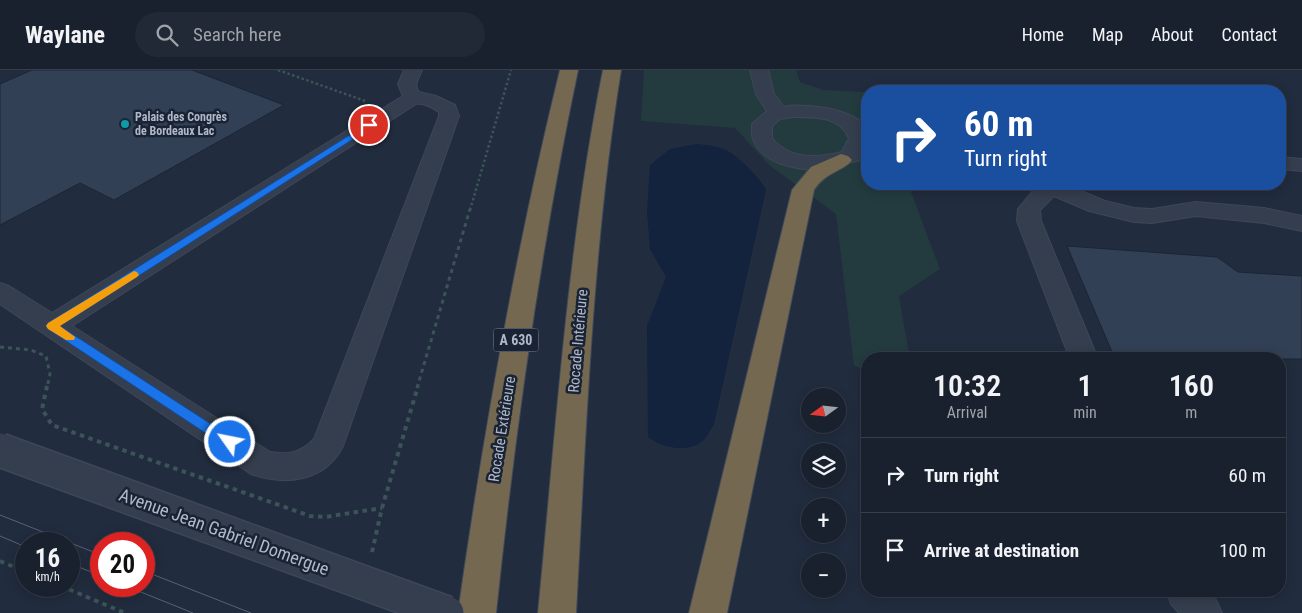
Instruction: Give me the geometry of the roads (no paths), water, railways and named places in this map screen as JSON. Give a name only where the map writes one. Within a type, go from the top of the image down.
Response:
[{"type":"highway","name":"Rocade Extérieure","points":[[476,613],[525,281],[569,70]]},
{"type":"highway","name":"Rocade Intérieure","points":[[557,613],[583,280],[598,147],[612,70]]},
{"type":"highway","points":[[708,613],[803,190],[811,177],[820,169],[853,156]]},
{"type":"street","points":[[413,70],[406,88],[414,98]]},
{"type":"street","points":[[759,70],[761,88],[772,106],[780,113]]},
{"type":"street","points":[[0,292],[262,464],[279,468],[293,468],[320,455],[327,446],[449,116],[448,109],[441,104],[422,98],[414,98],[52,326]]},
{"type":"street","points":[[806,110],[835,115],[846,121],[855,129],[860,138],[858,147],[853,156],[825,163],[808,163],[776,153],[765,144],[761,135],[762,126],[768,119],[780,113],[806,110]]},
{"type":"street","points":[[846,121],[861,125]]},
{"type":"street","points":[[1286,163],[1302,164]]},
{"type":"street","points":[[1046,190],[1029,209],[1029,221],[1081,352]]},
{"type":"street","points":[[1062,190],[1096,206],[1124,214],[1163,215],[1192,209],[1263,216],[1302,224]]},
{"type":"street","name":"Avenue Jean Gabriel Domergue","points":[[0,450],[448,613]]},
{"type":"street","points":[[1189,597],[1203,613]]},
{"type":"water","points":[[697,144],[721,148],[733,154],[755,174],[766,190],[714,424],[702,442],[687,448],[673,448],[659,444],[648,437],[647,326],[666,277],[650,249],[647,212],[650,165],[670,149]]},
{"type":"tram line","points":[[0,515],[90,551]]},
{"type":"tram line","points":[[0,536],[15,542]]},
{"type":"tram line","points":[[80,567],[90,572]]},
{"type":"tram line","points":[[155,575],[251,613]]},
{"type":"tram line","points":[[153,597],[193,613]]},
{"type":"place","name":"Palais des Congrès de Bordeaux Lac","points":[[125,124]]}]
